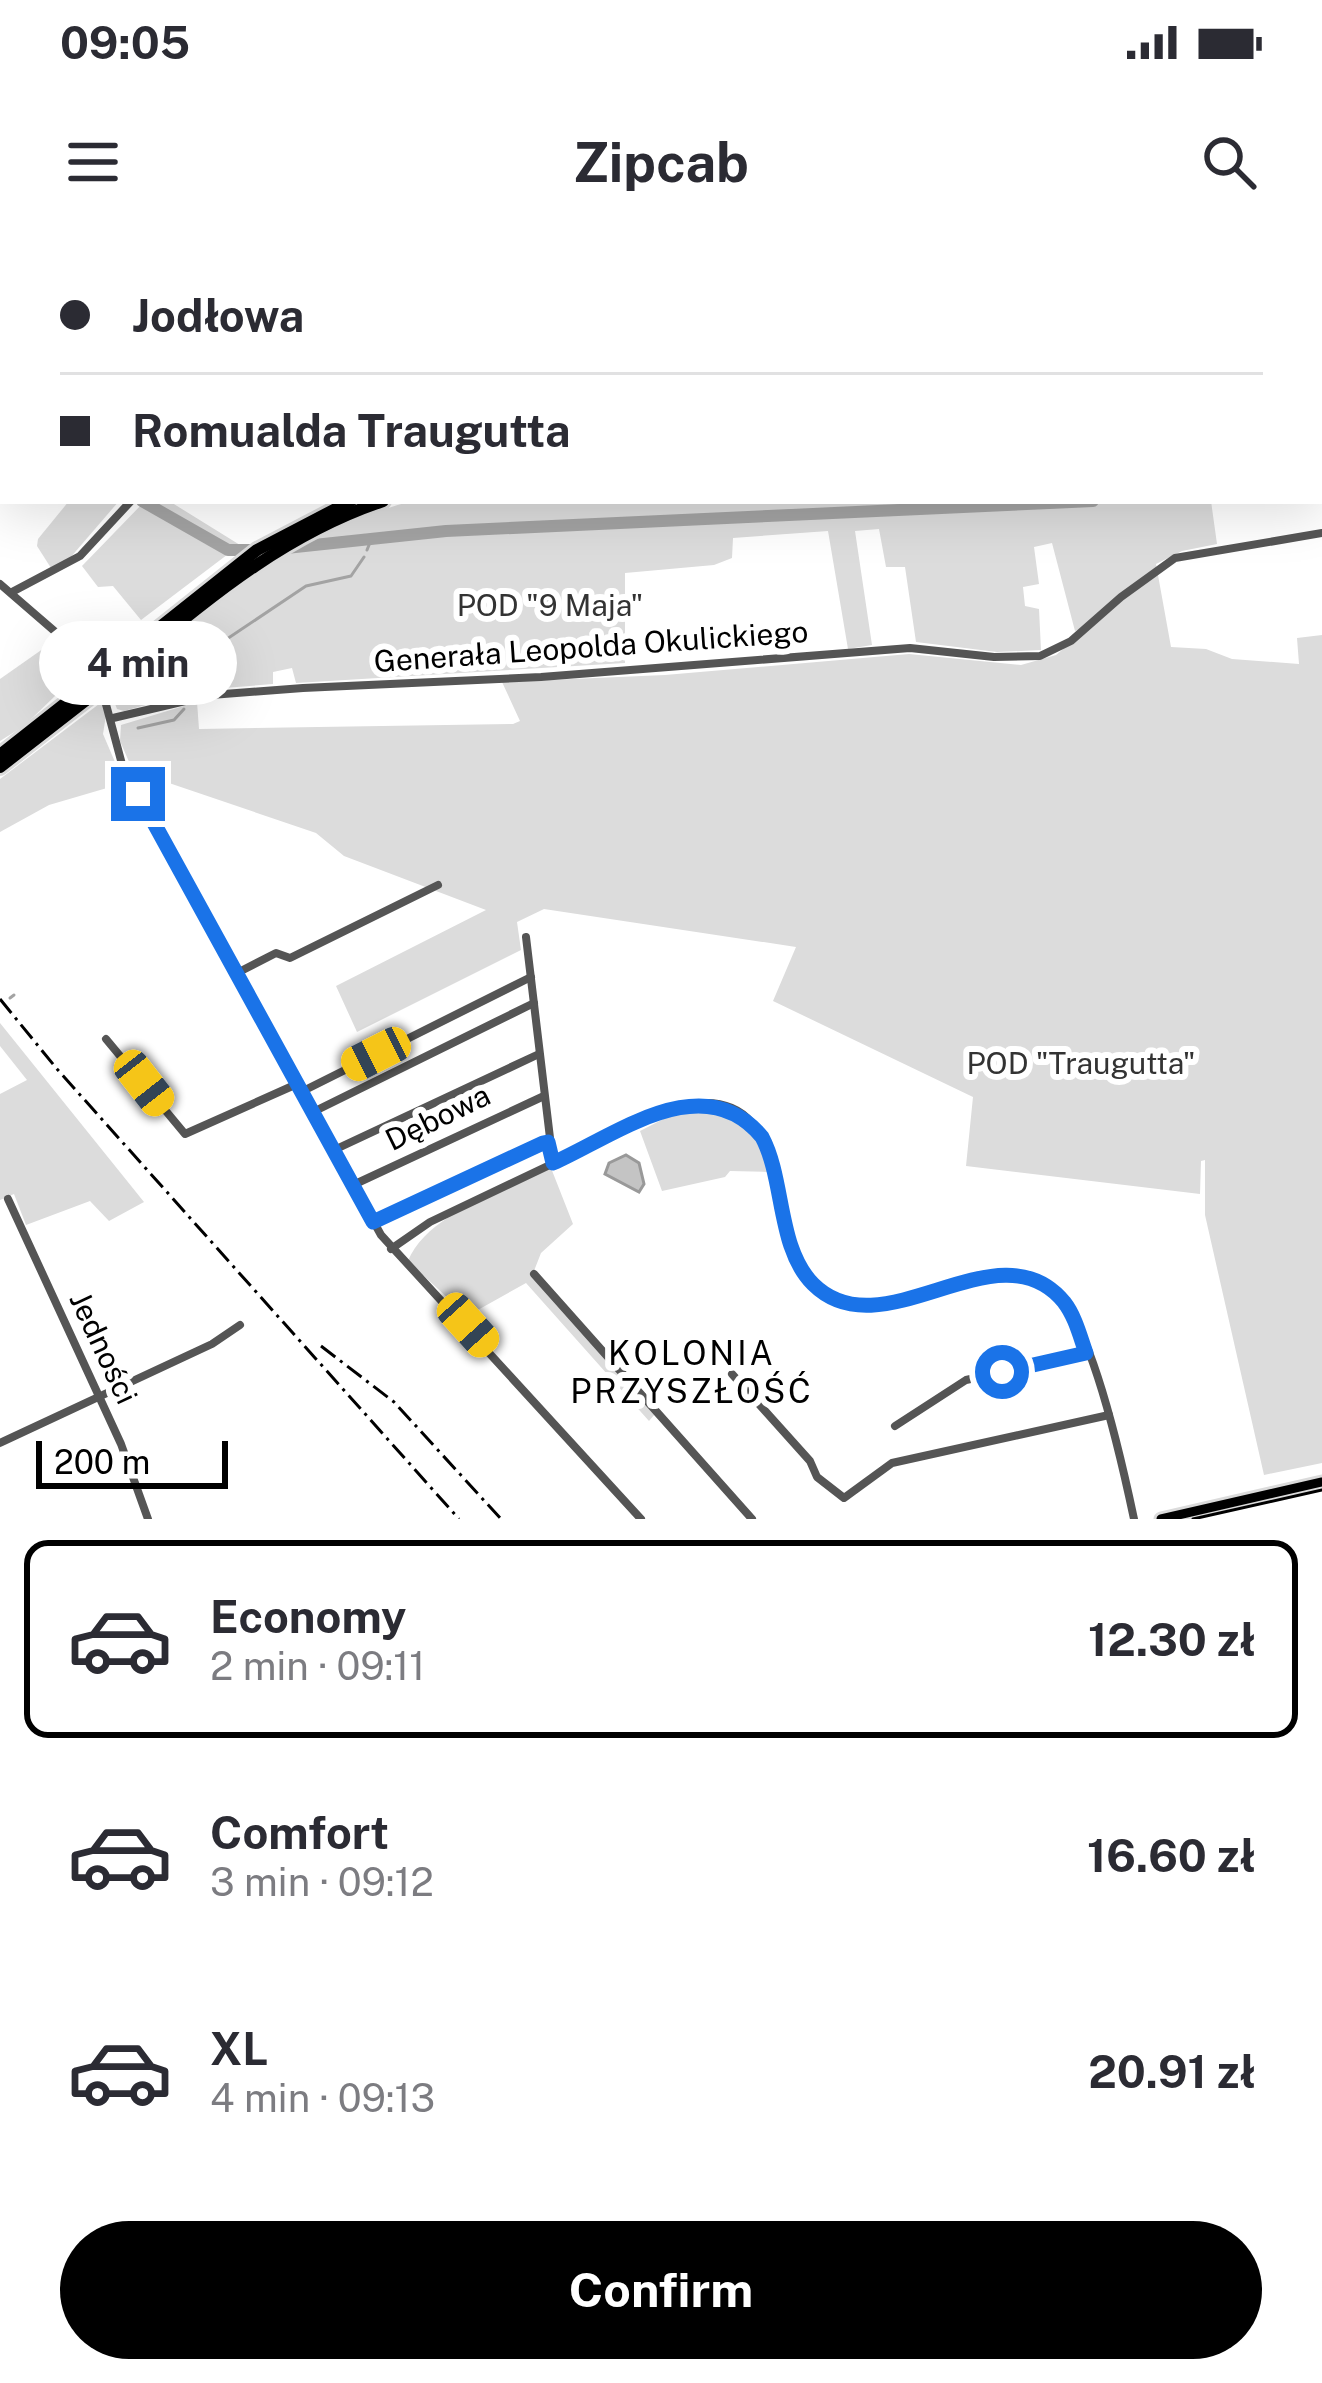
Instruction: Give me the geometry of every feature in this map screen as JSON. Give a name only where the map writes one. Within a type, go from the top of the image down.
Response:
[{"type":"highway","points":[[132,656],[224,572],[346,504]]},
{"type":"highway","points":[[0,767],[132,656],[302,528],[374,504]]},
{"type":"highway","points":[[0,755],[84,696]]},
{"type":"main road","points":[[1161,1519],[1322,1482]]},
{"type":"street","points":[[12,592],[80,556],[128,504]]},
{"type":"street","name":"Generała Leopolda Okulickiego","points":[[113,718],[211,694],[541,677],[910,648],[1040,656],[1071,641],[1120,597],[1175,558],[1322,533]]},
{"type":"street","points":[[0,584],[96,668],[123,768],[391,1249],[468,1325],[641,1519]]},
{"type":"street","points":[[236,973],[276,953],[290,958],[438,886]]},
{"type":"street","points":[[526,937],[553,1163]]},
{"type":"street","points":[[106,1039],[185,1134],[299,1088],[531,976]]},
{"type":"street","points":[[313,1112],[534,1003]]},
{"type":"street","points":[[334,1150],[539,1054]]},
{"type":"street","name":"Dębowa","points":[[353,1185],[544,1096]]},
{"type":"street","points":[[391,1249],[430,1222],[678,1106],[724,1108],[752,1124],[762,1137],[795,1252],[807,1278],[824,1294],[845,1302],[877,1304],[991,1277],[1021,1276],[1060,1298],[1109,1415],[1135,1519]]},
{"type":"street","points":[[373,1222],[548,1142]]},
{"type":"street","name":"Jedności","points":[[8,1199],[99,1397],[148,1519]]},
{"type":"street","points":[[534,1274],[752,1519]]},
{"type":"street","points":[[0,1443],[212,1344],[240,1325]]},
{"type":"street","points":[[895,1426],[966,1380],[1086,1353]]},
{"type":"street","points":[[732,1374],[810,1461],[817,1477],[850,1498],[892,1463],[1109,1415]]},
{"type":"green space","points":[[67,504],[116,504],[70,558],[51,568],[37,546]]},
{"type":"green space","points":[[142,504],[174,504],[240,545],[141,620],[113,586],[98,587],[82,566]]},
{"type":"green space","points":[[403,504],[1211,504],[1217,544],[1182,551],[1156,564],[1171,647],[1206,649],[1232,659],[1299,664],[1297,638],[1322,635],[1322,1463],[1264,1475],[1205,1215],[1205,1160],[1201,1161],[1200,1194],[966,1166],[973,1097],[773,1001],[796,947],[544,909],[517,922],[521,950],[357,1032],[336,986],[486,910],[344,856],[316,833],[169,783],[140,787],[120,741],[121,725],[197,702],[199,729],[513,724],[520,721],[502,682],[665,675],[909,654],[1021,665],[1056,655],[1094,623],[1075,631],[1052,543],[1034,547],[1039,584],[1023,587],[1025,606],[1039,609],[1041,650],[997,652],[916,642],[905,567],[886,567],[879,529],[855,531],[872,645],[848,649],[828,531],[733,538],[732,558],[714,565],[625,573],[625,663],[296,683],[292,668],[273,672],[273,684],[199,690],[117,709],[110,690],[215,603],[286,554]]},
{"type":"green space","points":[[57,639],[86,666],[24,726],[0,741],[0,679]]},
{"type":"green space","points":[[103,701],[107,709],[103,734],[124,783],[49,805],[0,832],[0,779]]},
{"type":"green space","points":[[0,1023],[144,1202],[109,1221],[90,1201],[26,1225],[14,1194],[0,1200],[0,1094],[27,1080],[0,1046]]},
{"type":"green space","points":[[706,1108],[749,1129],[762,1147],[770,1172],[730,1171],[725,1177],[662,1191],[640,1131],[683,1109]]},
{"type":"green space","points":[[551,1168],[573,1224],[541,1253],[532,1276],[655,1414],[649,1421],[526,1283],[467,1316],[408,1261],[418,1244],[450,1216]]},
{"type":"building","points":[[626,1155],[639,1163],[644,1184],[639,1192],[605,1174],[609,1163]]},
{"type":"waterway","points":[[147,504],[228,550],[260,550]]},
{"type":"waterway","points":[[286,548],[446,531],[1028,504]]},
{"type":"waterway","points":[[367,550],[371,540]]},
{"type":"waterway","points":[[190,692],[209,651],[306,586],[351,576],[364,557]]},
{"type":"waterway","points":[[138,728],[174,720],[184,709]]},
{"type":"waterway","points":[[10,998],[14,995]]},
{"type":"tram line","points":[[1193,1519],[1322,1490]]},
{"type":"railway","points":[[0,999],[459,1519]]},
{"type":"railway","points":[[321,1346],[394,1402],[501,1519]]},
{"type":"district","name":"KOLONIA PRZYSZŁOŚĆ","points":[[692,1372]]},
{"type":"route","points":[[138,794],[373,1222],[543,1143],[548,1142],[553,1163],[678,1106],[724,1108],[752,1124],[762,1137],[802,1271],[831,1298],[877,1304],[1009,1275],[1035,1281],[1060,1298],[1086,1353],[1002,1372]]},
{"type":"park label","name":"POD \"9 Maja\"","points":[[550,606]]},
{"type":"park label","name":"POD \"Traugutta\"","points":[[1081,1064]]}]
